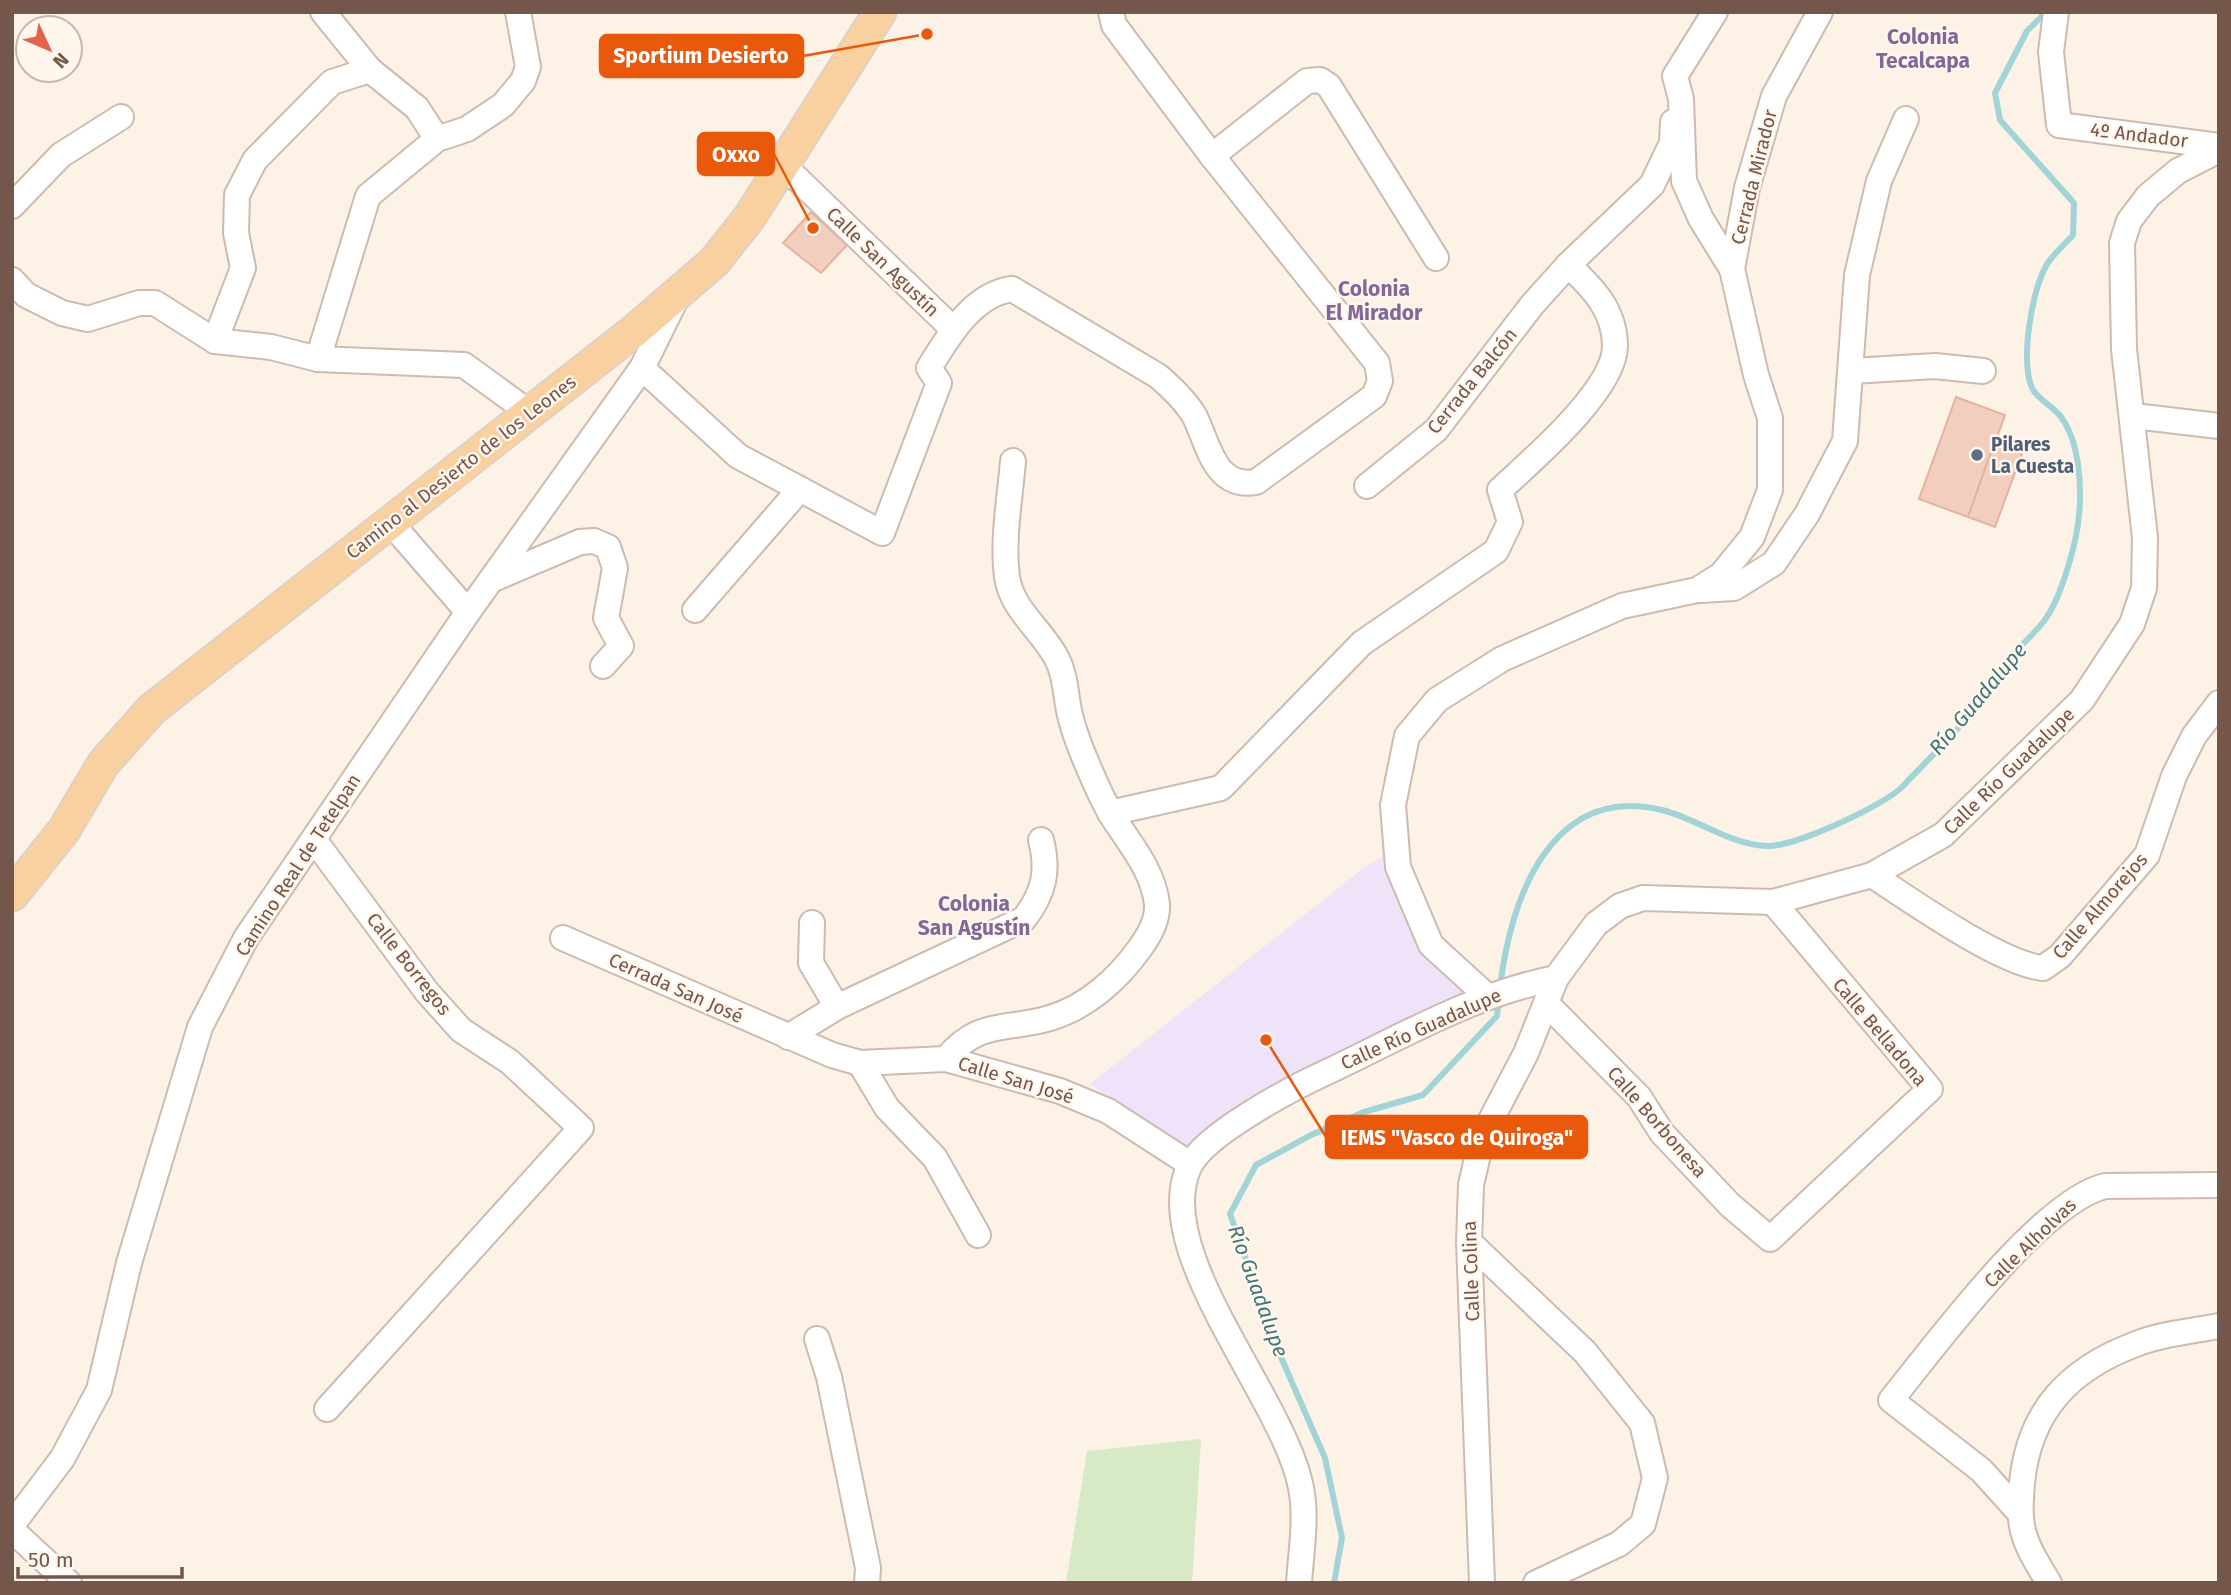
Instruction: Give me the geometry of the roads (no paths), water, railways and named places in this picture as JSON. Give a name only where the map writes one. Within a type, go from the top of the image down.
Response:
[{"type":"main road","name":"Camino al Desierto de los Leones","points":[[13,891],[64,830],[103,764],[152,709],[530,413],[678,295],[714,262],[749,218],[784,166],[880,12]]},
{"type":"street","points":[[323,12],[370,71],[417,108],[437,139]]},
{"type":"street","points":[[318,359],[368,196],[437,139],[467,129],[503,105],[523,81],[528,67],[518,12]]},
{"type":"street","points":[[642,368],[738,456],[882,533],[939,383],[929,368],[953,329],[990,295],[1012,289],[1158,376],[1178,393],[1194,416],[1209,457],[1227,478],[1244,484],[1256,482],[1374,396],[1380,381],[1377,363],[1212,156],[1114,25],[1111,12]]},
{"type":"street","points":[[1697,590],[1721,575],[1752,537],[1770,490],[1770,418],[1756,375],[1732,269],[1701,219],[1684,181],[1679,69],[1716,12]]},
{"type":"street","name":"Cerrada Mirador","points":[[1732,269],[1747,188],[1774,96],[1819,12]]},
{"type":"street","name":"4º Andador","points":[[2057,15],[2051,52],[2059,125],[2219,148]]},
{"type":"street","name":"Cerrada Balcón","points":[[1367,486],[1436,430],[1532,305],[1568,265],[1652,185],[1672,143],[1679,69]]},
{"type":"street","points":[[215,341],[243,268],[236,233],[237,195],[255,160],[332,82],[370,71]]},
{"type":"street","points":[[1212,156],[1307,81],[1320,80],[1329,86],[1436,258]]},
{"type":"street","points":[[12,206],[61,155],[121,117]]},
{"type":"street","points":[[1488,996],[1431,945],[1398,867],[1394,805],[1407,736],[1437,700],[1502,659],[1622,606],[1697,590],[1734,588],[1773,563],[1807,514],[1845,441],[1857,275],[1879,181],[1906,119]]},
{"type":"street","name":"Calle Río Guadalupe","points":[[1299,1583],[1302,1489],[1284,1438],[1193,1263],[1180,1195],[1190,1164],[1220,1134],[1296,1086],[1488,996],[1556,978],[1596,924],[1620,906],[1643,898],[1773,902],[1872,875],[1943,835],[2082,701],[2132,624],[2144,588],[2145,538],[2134,416],[2124,349],[2122,243],[2129,221],[2148,196],[2178,171],[2219,148]]},
{"type":"street","name":"Calle San Agustín","points":[[784,166],[953,329]]},
{"type":"street","points":[[1110,813],[1221,788],[1362,643],[1496,551],[1510,522],[1500,490],[1564,430],[1601,384],[1615,348],[1612,322],[1603,303],[1593,287],[1568,265]]},
{"type":"street","points":[[12,280],[26,295],[62,313],[88,319],[139,303],[155,303],[215,341],[271,347],[318,359],[464,365],[530,413]]},
{"type":"street","name":"Camino Real de Tetelpan","points":[[12,1528],[62,1459],[99,1390],[129,1263],[200,1027],[246,938],[315,841],[468,612],[642,368],[678,295]]},
{"type":"street","points":[[1852,372],[1935,366],[1983,371]]},
{"type":"street","points":[[2134,416],[2219,426]]},
{"type":"street","points":[[946,1059],[959,1043],[974,1032],[1052,1018],[1103,991],[1139,949],[1152,929],[1157,907],[1149,873],[1110,813],[1071,719],[1066,685],[1057,659],[1038,629],[1016,606],[1007,577],[1013,461]]},
{"type":"street","points":[[695,610],[800,489]]},
{"type":"street","points":[[390,522],[468,612]]},
{"type":"street","points":[[491,580],[580,542],[594,541],[608,547],[615,568],[606,618],[621,646],[603,666]]},
{"type":"street","name":"Calle Almorejos","points":[[1872,875],[1993,949],[2032,967],[2043,968],[2060,956],[2147,855],[2174,776],[2194,736],[2219,703]]},
{"type":"street","points":[[788,1037],[837,1007],[1024,919],[1037,903],[1046,879],[1041,840]]},
{"type":"street","name":"Calle Borregos","points":[[315,841],[427,992],[461,1030],[510,1062],[581,1128],[327,1409]]},
{"type":"street","name":"Calle Belladona","points":[[1770,1239],[1930,1089],[1773,902]]},
{"type":"street","points":[[811,923],[811,963],[837,1007]]},
{"type":"street","name":"Cerrada San José","points":[[563,938],[788,1037]]},
{"type":"street","name":"Calle Colina","points":[[1482,1583],[1469,1242],[1471,1185],[1482,1137],[1525,1053],[1556,978]]},
{"type":"street","name":"Calle Borbonesa","points":[[1546,1003],[1639,1097],[1662,1133],[1730,1205],[1770,1239]]},
{"type":"street","name":"Calle San José","points":[[788,1037],[860,1063],[946,1059],[1060,1091],[1108,1111],[1190,1164]]},
{"type":"street","points":[[860,1063],[887,1108],[935,1157],[978,1235]]},
{"type":"street","name":"Calle Alholvas","points":[[2019,1512],[1981,1470],[1891,1400],[1993,1275],[2070,1202],[2087,1191],[2105,1186],[2219,1185]]},
{"type":"street","points":[[1469,1242],[1585,1352],[1642,1423],[1655,1478],[1643,1524],[1619,1544],[1536,1583]]},
{"type":"street","points":[[2049,1583],[2032,1554],[2019,1512],[2024,1467],[2031,1438],[2044,1409],[2065,1385],[2094,1364],[2137,1343],[2219,1326]]},
{"type":"street","points":[[817,1339],[834,1402],[868,1568],[867,1583]]},
{"type":"street","points":[[12,1528],[69,1583]]},
{"type":"waterway","name":"Río Guadalupe","points":[[1500,988],[1505,954],[1526,885],[1543,855],[1565,831],[1591,814],[1624,806],[1662,810],[1727,837],[1754,845],[1780,845],[1838,824],[1877,804],[1902,787],[1975,709],[2000,669],[2039,627],[2050,611],[2062,585],[2075,540],[2080,503],[2079,477],[2072,438],[2067,427],[2058,413],[2032,388],[2027,344],[2036,292],[2046,266],[2073,235],[2074,203],[2000,120],[1995,93],[2027,31],[2046,12]]},
{"type":"waterway","name":"Río Guadalupe","points":[[1334,1583],[1342,1538],[1325,1458],[1277,1348],[1230,1214],[1256,1165],[1311,1135],[1364,1112],[1423,1095],[1497,1016],[1499,998]]},
{"type":"place","name":"Sportium Desierto","points":[[927,34]]},
{"type":"place","name":"Oxxo","points":[[813,228]]},
{"type":"place","name":"Pilares La Cuesta","points":[[1977,455]]},
{"type":"place","name":"IEMS \"Vasco de Quiroga\"","points":[[1266,1040]]},
{"type":"district","name":"Colonia Tecalcapa","points":[[1923,49]]},
{"type":"district","name":"Colonia El Mirador","points":[[1374,301]]},
{"type":"district","name":"Colonia San Agustín","points":[[974,916]]}]
